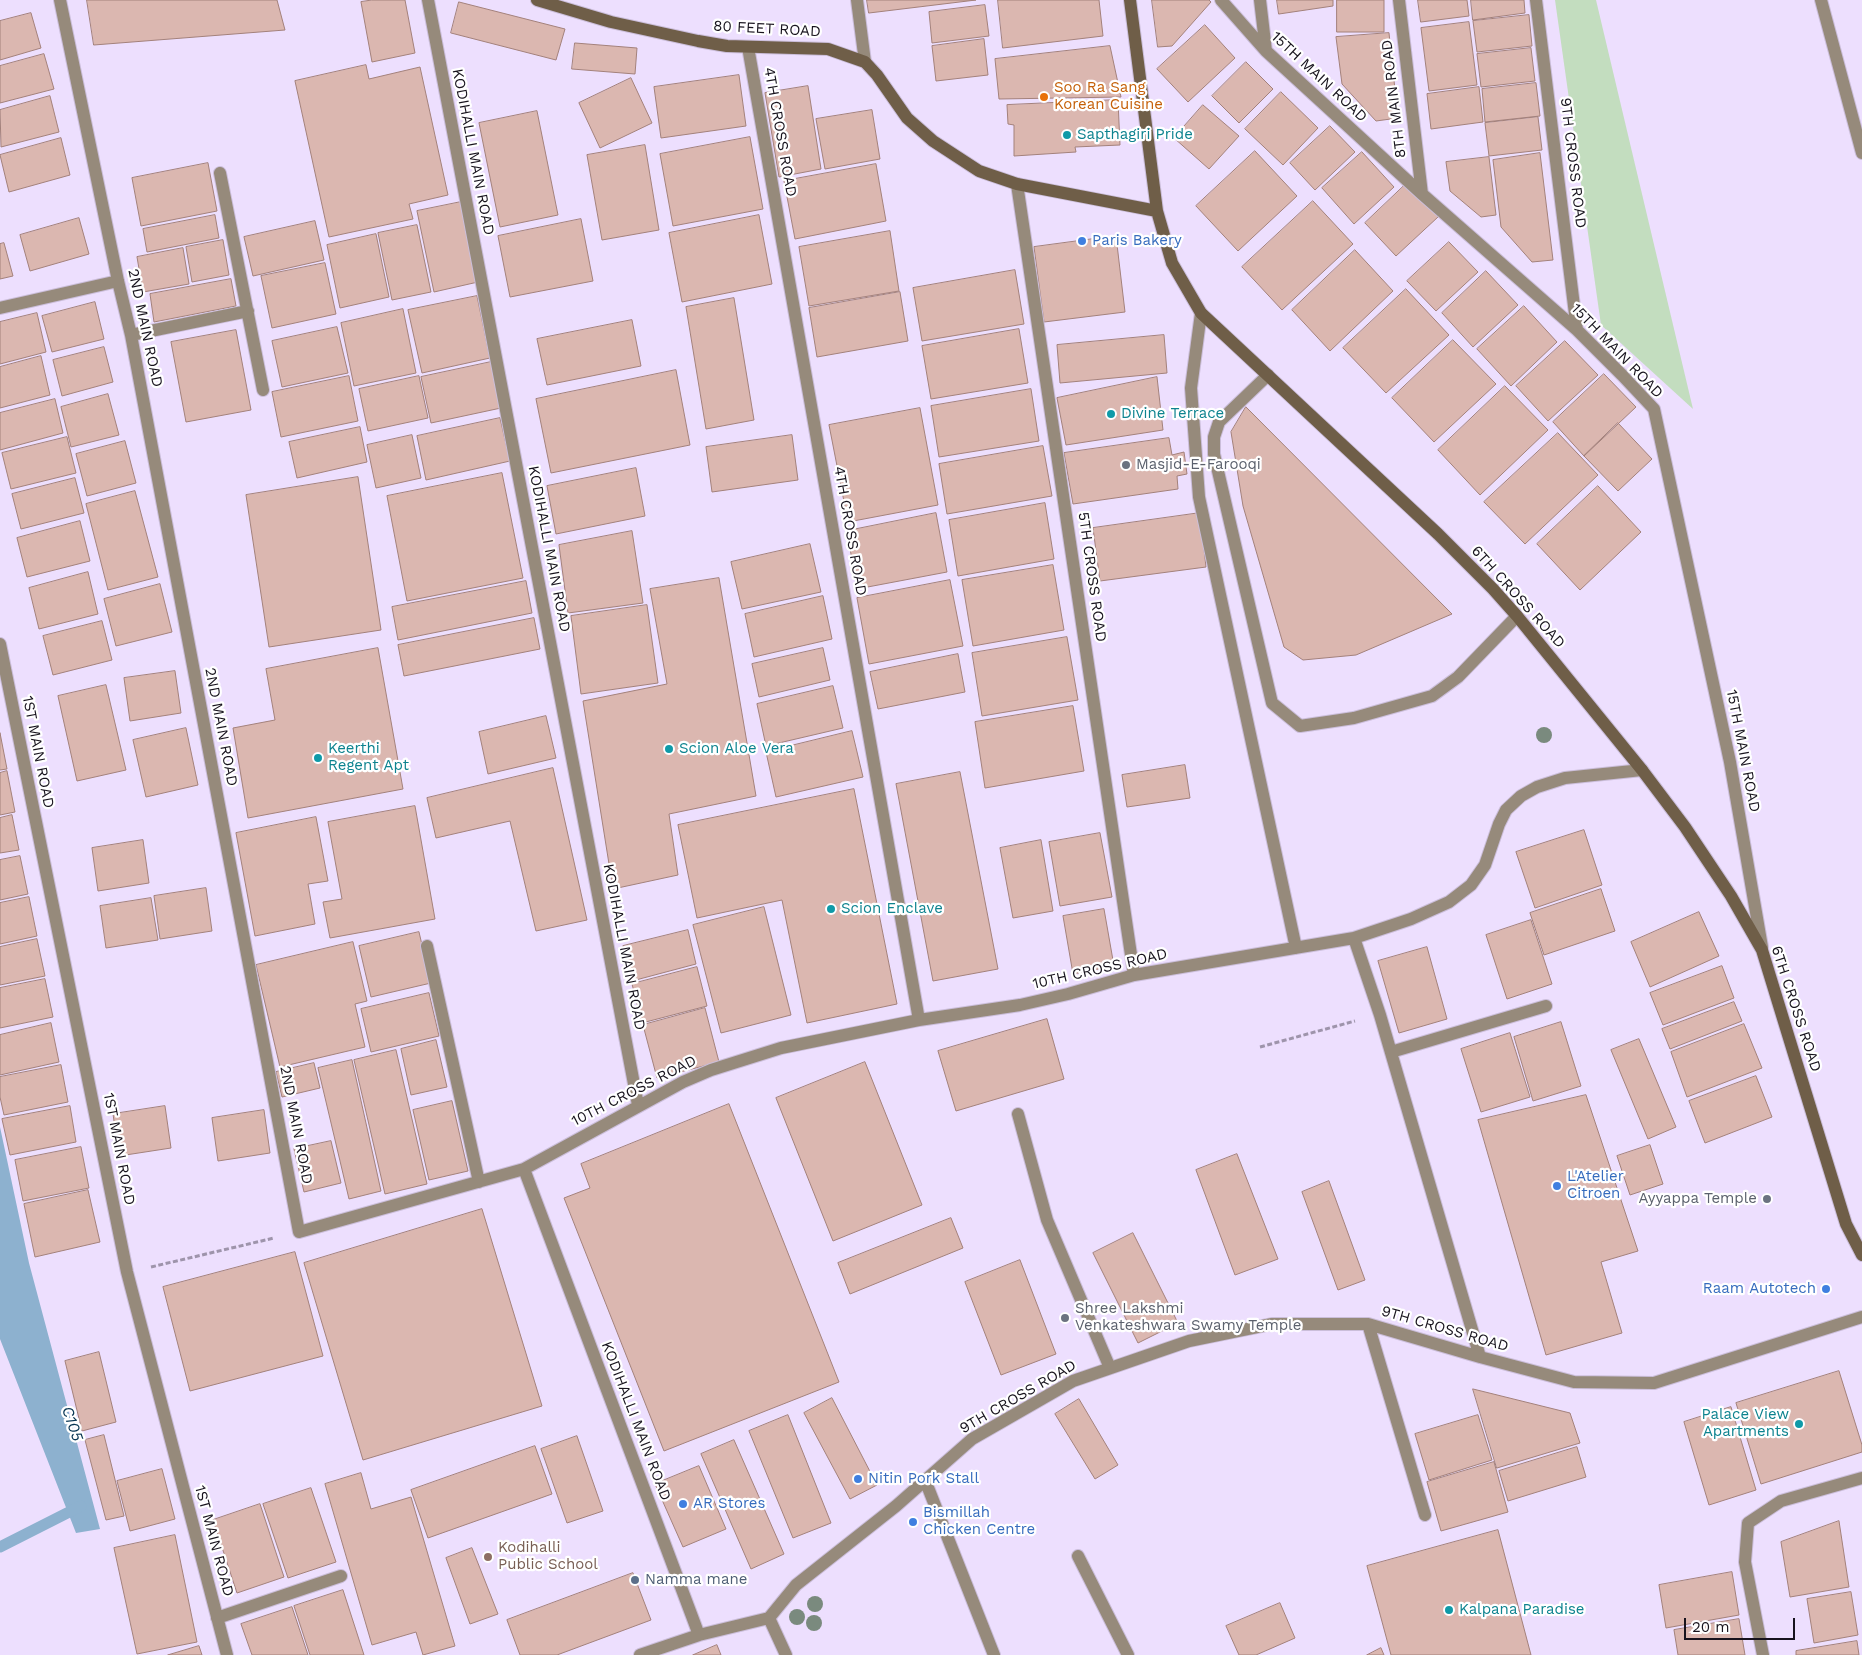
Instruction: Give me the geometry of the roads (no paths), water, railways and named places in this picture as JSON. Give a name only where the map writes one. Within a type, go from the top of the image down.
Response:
[{"type":"street","name":"2ND MAIN ROAD","points":[[60,0],[118,281],[131,335],[299,1232],[479,1182]]},
{"type":"street","name":"KODIHALLI MAIN ROAD","points":[[428,0],[638,1105]]},
{"type":"street","name":"80 FEET ROAD","points":[[537,0],[611,22],[698,42],[748,47],[828,49],[865,62]]},
{"type":"street","points":[[857,0],[865,62],[907,118],[933,141],[980,171],[1017,184],[1157,211]]},
{"type":"street","name":"6TH CROSS ROAD","points":[[1130,0],[1157,211],[1172,263],[1201,313],[1465,560],[1517,616],[1685,826],[1731,896],[1762,950],[1846,1224],[1862,1255]]},
{"type":"street","name":"15TH MAIN ROAD","points":[[1221,0],[1266,51],[1422,194],[1577,330],[1654,409],[1730,762],[1762,950]]},
{"type":"street","points":[[1260,0],[1266,51]]},
{"type":"street","name":"8TH MAIN ROAD","points":[[1399,0],[1422,194]]},
{"type":"street","name":"9TH CROSS ROAD","points":[[1536,0],[1577,330]]},
{"type":"street","points":[[1821,0],[1862,153]]},
{"type":"street","name":"4TH CROSS ROAD","points":[[748,47],[919,1020]]},
{"type":"street","points":[[220,173],[263,390]]},
{"type":"street","name":"5TH CROSS ROAD","points":[[1017,184],[1134,975]]},
{"type":"street","points":[[0,308],[118,281]]},
{"type":"street","points":[[131,335],[248,311]]},
{"type":"street","points":[[1201,313],[1191,388],[1199,497],[1296,948]]},
{"type":"street","points":[[1268,375],[1219,422],[1214,437],[1214,454],[1272,703],[1300,726],[1354,718],[1432,696],[1458,677],[1517,616]]},
{"type":"street","name":"1ST MAIN ROAD","points":[[0,644],[127,1272],[227,1655]]},
{"type":"street","name":"10TH CROSS ROAD","points":[[524,1169],[683,1082],[711,1070],[781,1048],[919,1020],[1020,1005],[1068,994],[1134,975],[1354,938],[1411,919],[1437,908],[1461,894],[1479,875],[1506,810],[1520,796],[1565,778],[1642,770]]},
{"type":"street","points":[[1354,938],[1380,1015],[1480,1358]]},
{"type":"street","points":[[427,946],[479,1182],[524,1169]]},
{"type":"street","points":[[1391,1052],[1546,1006]]},
{"type":"street","points":[[1018,1114],[1047,1220],[1110,1368]]},
{"type":"street","name":"KODIHALLI MAIN ROAD","points":[[524,1169],[699,1635]]},
{"type":"street","name":"9TH CROSS ROAD","points":[[769,1618],[796,1585],[896,1506],[972,1439],[1073,1381],[1189,1341],[1272,1324],[1368,1324],[1480,1358],[1574,1382],[1654,1383],[1862,1317]]},
{"type":"street","points":[[1368,1324],[1425,1515]]},
{"type":"street","points":[[1764,1655],[1745,1562],[1748,1523],[1781,1501],[1862,1478]]},
{"type":"street","points":[[925,1480],[994,1655]]},
{"type":"street","points":[[1078,1556],[1128,1655]]},
{"type":"street","points":[[217,1618],[341,1576]]},
{"type":"street","points":[[640,1655],[699,1635],[769,1618],[786,1655]]},
{"type":"water","points":[[0,1127],[29,1263],[100,1529],[76,1533],[0,1339]]},
{"type":"waterway","name":"C105","points":[[0,1547],[81,1506]]},
{"type":"place","name":"Soo Ra Sang Korean Cuisine","points":[[1044,97]]},
{"type":"place","name":"Sapthagiri Pride","points":[[1067,135]]},
{"type":"place","name":"Paris Bakery","points":[[1082,241]]},
{"type":"place","name":"Divine Terrace","points":[[1111,414]]},
{"type":"place","name":"Masjid-E-Farooqi","points":[[1126,465]]},
{"type":"place","name":"Scion Aloe Vera","points":[[669,749]]},
{"type":"place","name":"Keerthi Regent Apt","points":[[318,758]]},
{"type":"place","name":"Scion Enclave","points":[[831,909]]},
{"type":"place","name":"L'Atelier Citroen","points":[[1557,1186]]},
{"type":"place","name":"Ayyappa Temple","points":[[1767,1199]]},
{"type":"place","name":"Raam Autotech","points":[[1826,1289]]},
{"type":"place","name":"Shree Lakshmi Venkateshwara Swamy Temple","points":[[1065,1318]]},
{"type":"place","name":"Palace View Apartments","points":[[1799,1424]]},
{"type":"place","name":"Nitin Pork Stall","points":[[858,1479]]},
{"type":"place","name":"AR Stores","points":[[683,1504]]},
{"type":"place","name":"Bismillah Chicken Centre","points":[[913,1522]]},
{"type":"place","name":"Kodihalli Public School","points":[[488,1557]]},
{"type":"place","name":"Namma mane","points":[[635,1580]]},
{"type":"place","name":"Kalpana Paradise","points":[[1449,1610]]}]
